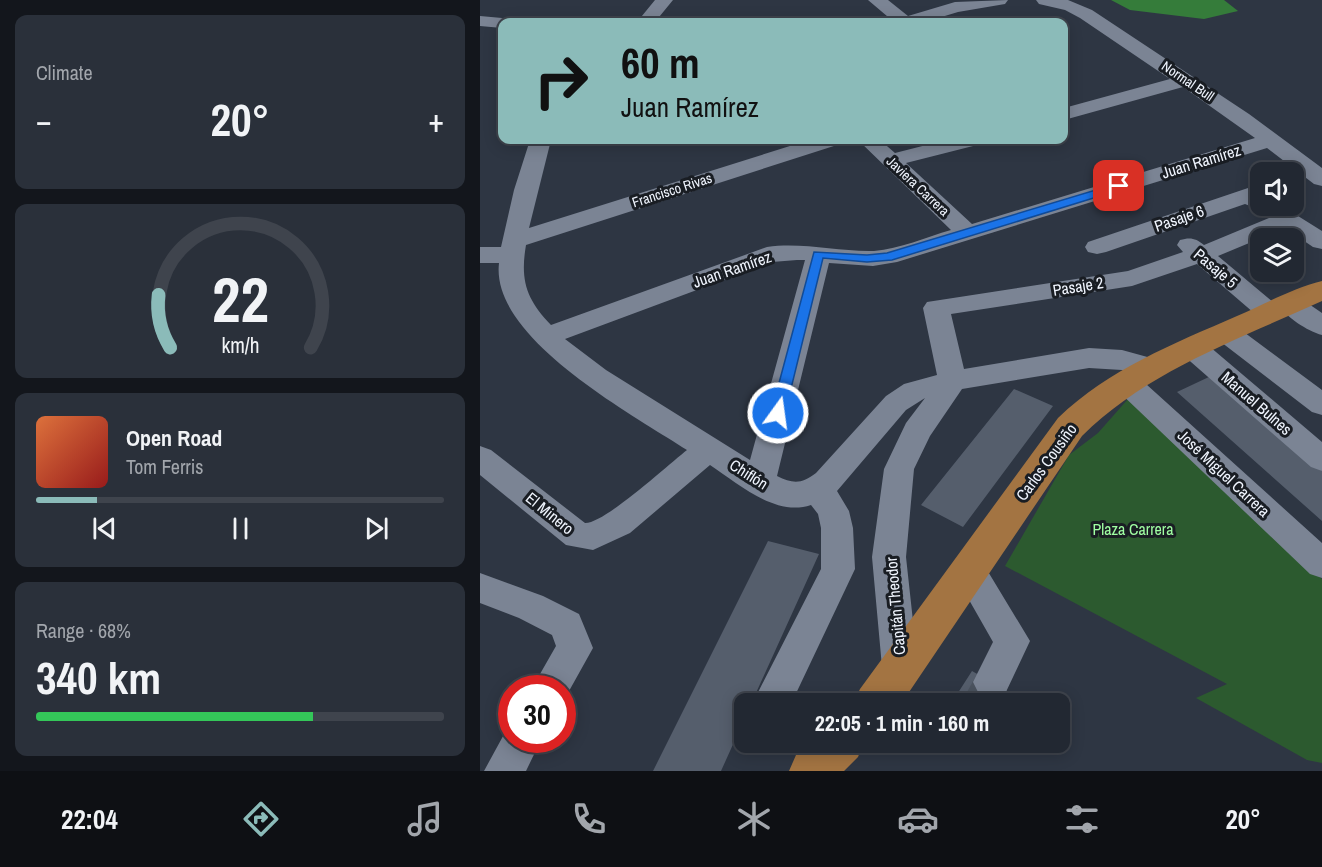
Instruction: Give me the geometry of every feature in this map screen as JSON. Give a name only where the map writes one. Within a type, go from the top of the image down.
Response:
[{"type":"main road","name":"Carlos Cousiño","points":[[882,693],[1070,427],[1096,402],[1139,375],[1294,302]]},
{"type":"main road","points":[[812,771],[831,753]]},
{"type":"main road","points":[[842,771],[849,753]]},
{"type":"street","points":[[649,18],[664,0]]},
{"type":"street","points":[[877,0],[901,18]]},
{"type":"street","points":[[919,18],[955,7],[999,0]]},
{"type":"street","name":"Normal Bull","points":[[1049,0],[1071,6],[1086,14],[1187,80],[1322,179]]},
{"type":"street","points":[[955,7],[969,18]]},
{"type":"street","points":[[480,21],[498,23]]},
{"type":"street","points":[[1073,111],[1187,80]]},
{"type":"street","name":"Juan Ramírez","points":[[546,336],[768,255],[788,252],[878,258],[1269,140]]},
{"type":"street","name":"Chiflón","points":[[539,144],[509,268],[513,291],[526,313],[546,336],[574,362],[760,482],[784,494],[803,495],[818,489]]},
{"type":"street","name":"Francisco Rivas","points":[[480,255],[512,248],[817,144]]},
{"type":"street","name":"Javiera Carrera","points":[[872,144],[968,232]]},
{"type":"street","points":[[890,160],[953,144]]},
{"type":"street","name":"Pasaje 6","points":[[1097,247],[1248,195],[1250,196]]},
{"type":"street","points":[[1282,216],[1322,242]]},
{"type":"street","name":"Pasaje 2","points":[[953,381],[936,308],[1132,278],[1200,255],[1287,219]]},
{"type":"street","name":"Pasaje 5","points":[[1162,224],[1200,255],[1294,302],[1322,326]]},
{"type":"street","points":[[760,482],[819,254]]},
{"type":"street","points":[[1227,333],[1310,379],[1322,405]]},
{"type":"street","name":"Manuel Bulnes","points":[[1193,348],[1322,459]]},
{"type":"street","points":[[776,693],[838,569],[837,528],[833,511],[818,489],[827,482],[901,398],[914,391],[953,381],[1089,358],[1122,360],[1139,375]]},
{"type":"street","name":"José Miguel Carrera","points":[[1139,375],[1322,564]]},
{"type":"street","name":"Capitán Theodor","points":[[900,667],[889,557],[898,469],[917,430],[953,381]]},
{"type":"street","name":"El Minero","points":[[480,458],[578,536],[593,537],[618,524],[709,449]]},
{"type":"street","points":[[969,570],[1012,641],[992,682]]},
{"type":"street","points":[[480,588],[531,607],[566,625],[575,648],[559,675]]},
{"type":"street","points":[[504,771],[514,753]]},
{"type":"green space","points":[[1111,0],[1224,0],[1238,11],[1204,19],[1130,10]]},
{"type":"green space","name":"Plaza Carrera","points":[[1128,399],[1322,579],[1322,763],[1307,760],[1196,698],[1227,684],[1005,566],[1069,455],[1098,433]]},
{"type":"building","points":[[1211,376],[1322,471],[1322,521],[1177,392]]},
{"type":"building","points":[[1014,389],[1053,406],[963,527],[921,505]]},
{"type":"building","points":[[768,541],[819,554],[756,693],[734,693],[734,742],[721,771],[653,771]]},
{"type":"building","points":[[972,671],[1011,693],[958,693]]},
{"type":"tunnel","points":[[986,693],[992,682]]},
{"type":"route","points":[[778,413],[819,254],[867,259],[888,257],[1119,186]]}]
